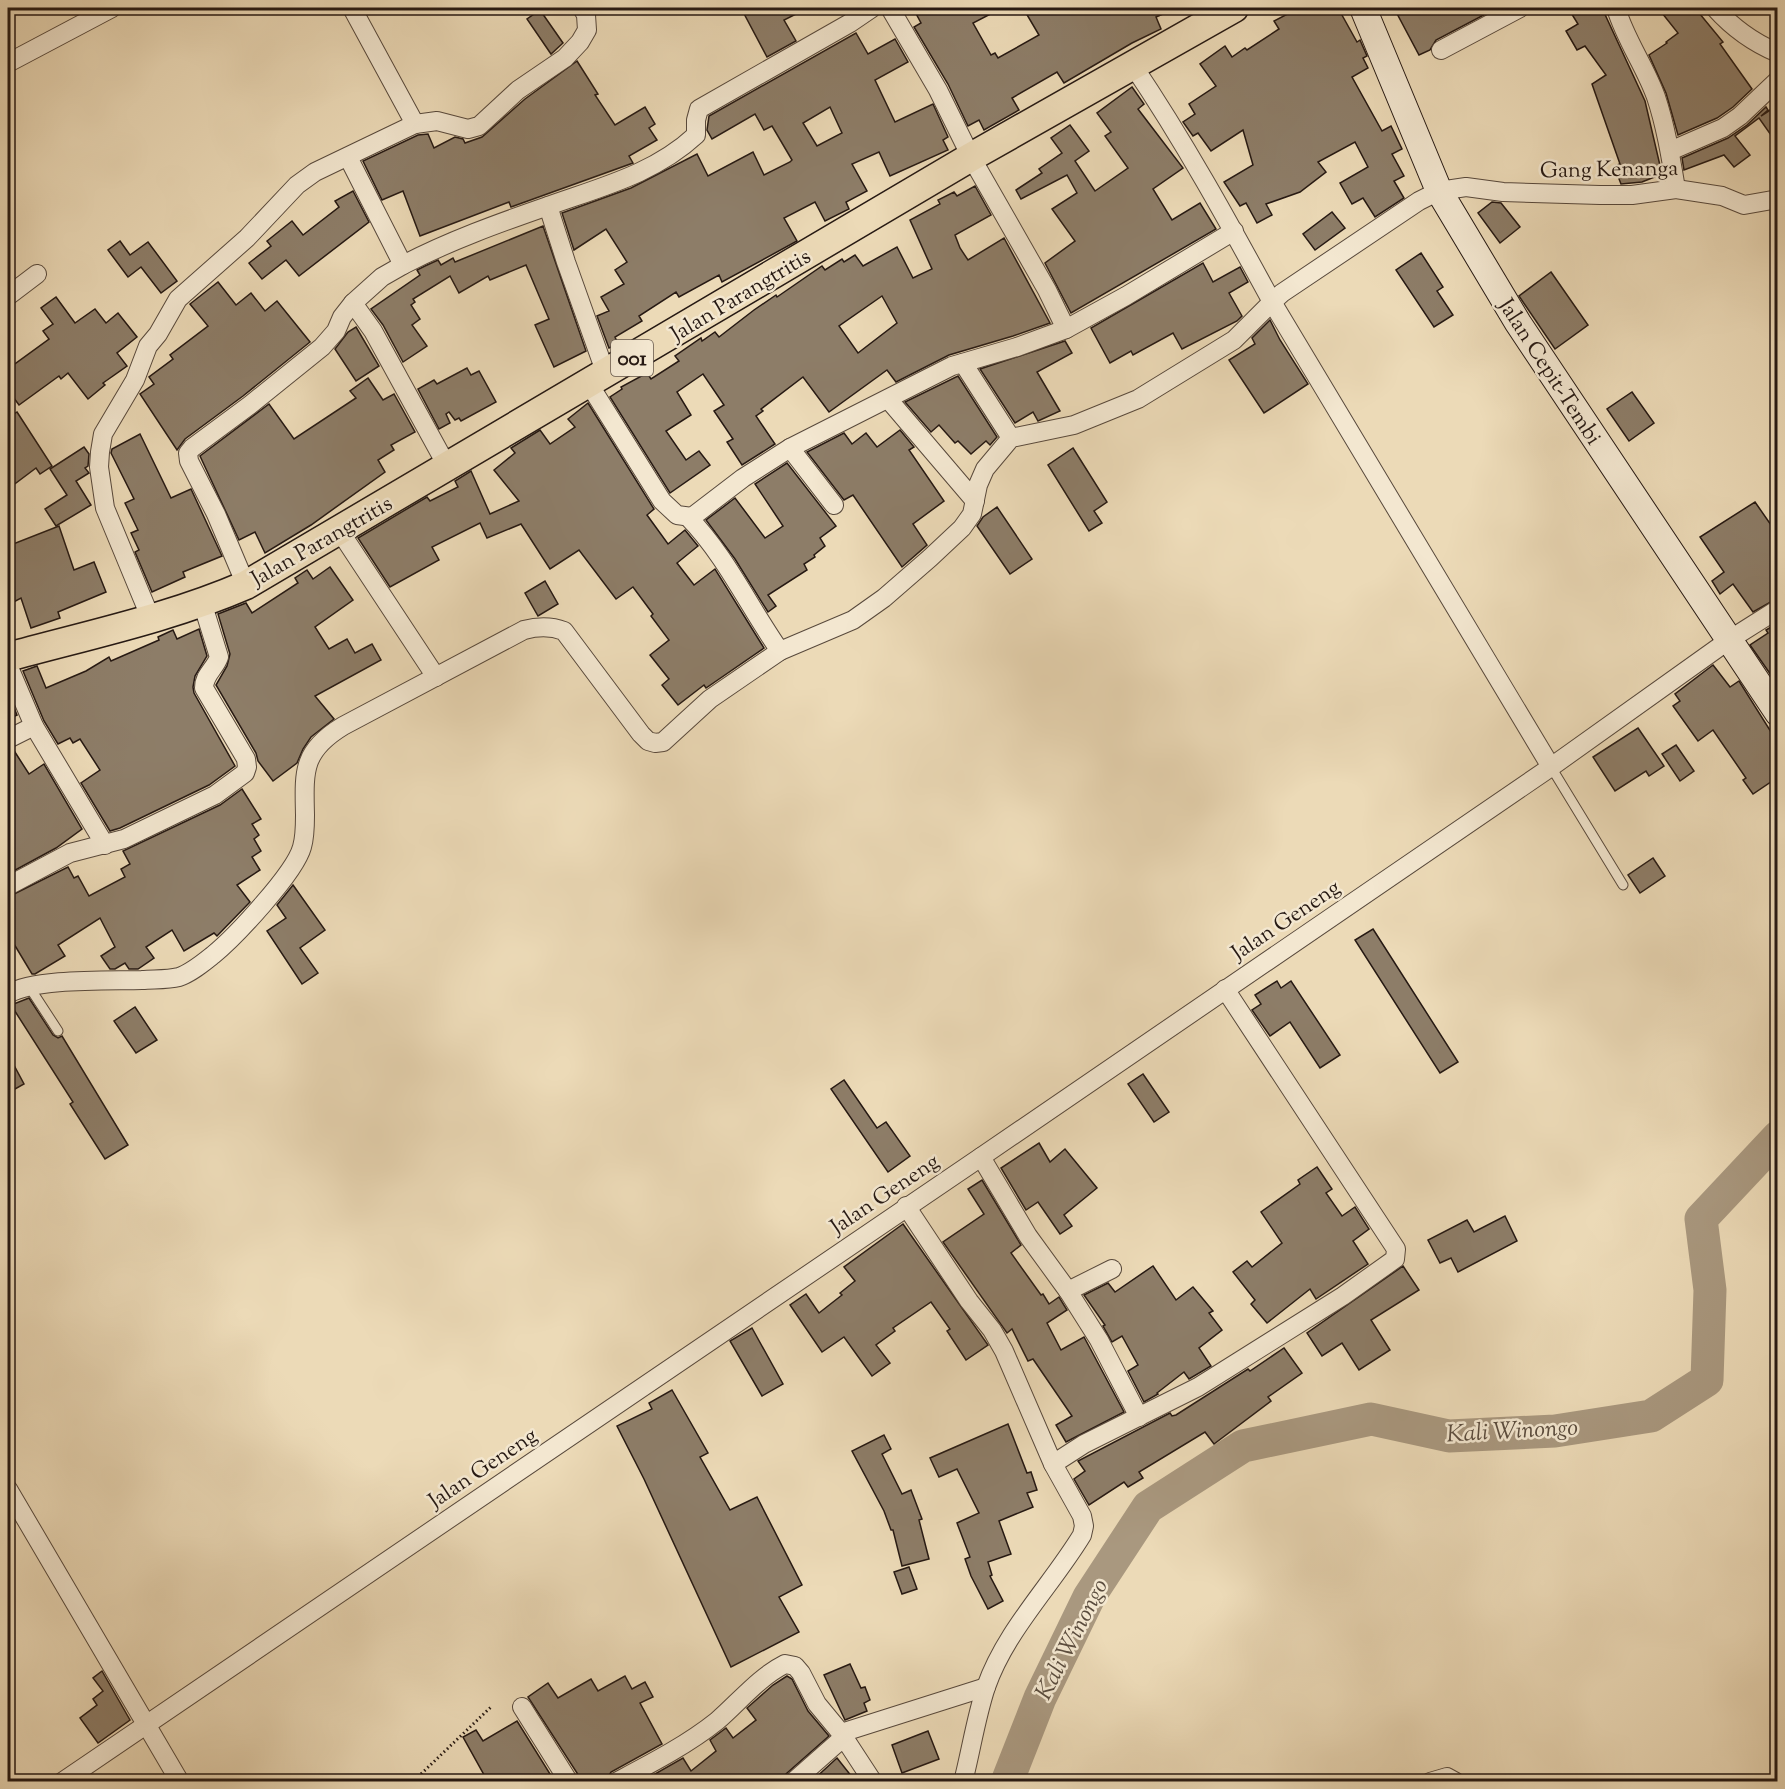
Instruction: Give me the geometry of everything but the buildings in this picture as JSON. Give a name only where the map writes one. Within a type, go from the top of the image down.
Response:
[{"type":"main road","name":"Jalan Parangtritis","points":[[8,657],[151,619],[246,585],[971,157],[1234,8]]},
{"type":"main road","name":"Jalan Cepit-Tembi","points":[[1363,8],[1439,191],[1518,323],[1778,713]]},
{"type":"street","points":[[8,63],[112,8]]},
{"type":"street","points":[[352,8],[415,124]]},
{"type":"street","points":[[151,619],[105,508],[99,467],[103,435],[135,380],[148,346],[158,334],[178,299],[247,238],[305,178],[415,124],[437,121],[468,129],[479,126],[518,90],[565,58],[580,42],[587,30],[586,15],[582,8]]},
{"type":"street","points":[[246,585],[216,514],[189,461],[188,453],[192,448],[322,347],[336,331],[353,303],[382,277],[403,265],[481,231],[625,180],[651,168],[679,150],[696,135],[699,109],[846,15],[872,8]]},
{"type":"street","points":[[890,8],[939,90],[971,157],[1047,290],[1065,329]]},
{"type":"street","points":[[1441,50],[1520,8]]},
{"type":"street","points":[[1616,8],[1620,22],[1656,97],[1670,151],[1676,189]]},
{"type":"street","points":[[1715,8],[1759,45],[1778,53]]},
{"type":"street","points":[[1132,64],[1167,116],[1234,231],[1272,302],[1551,767]]},
{"type":"street","points":[[1670,151],[1723,128],[1740,116],[1778,80]]},
{"type":"street","points":[[348,157],[403,265]]},
{"type":"street","name":"Gang Kenanga","points":[[1439,191],[1466,187],[1503,192],[1621,195],[1676,189],[1722,196],[1744,205],[1778,199]]},
{"type":"street","points":[[8,994],[28,985],[174,978],[187,973],[213,955],[287,876],[296,861],[302,847],[305,828],[305,771],[309,757],[319,744],[343,726],[513,634],[538,627],[564,631],[641,734],[648,741],[663,742],[710,699],[780,651],[853,620],[884,598],[930,558],[962,528],[972,514],[978,485],[986,469],[1011,438],[1074,425],[1138,399],[1234,340],[1272,302],[1298,282],[1419,201],[1439,191]]},
{"type":"street","points":[[548,206],[579,301],[598,379],[662,501],[676,515],[688,517],[704,533],[780,651]]},
{"type":"street","points":[[688,517],[790,448],[922,381],[963,363],[1017,347],[1065,329],[1126,296],[1234,231]]},
{"type":"street","points":[[8,296],[38,274]]},
{"type":"street","points":[[353,303],[373,331],[447,466]]},
{"type":"street","points":[[963,363],[1011,438]]},
{"type":"street","points":[[888,399],[975,501]]},
{"type":"street","points":[[790,448],[834,504]]},
{"type":"street","points":[[339,530],[436,677]]},
{"type":"street","points":[[8,886],[70,853],[124,839],[176,815],[216,795],[245,773],[246,759],[204,688],[206,677],[219,657],[202,602]]},
{"type":"street","name":"Jalan Geneng","points":[[62,1782],[981,1157],[1551,767],[1729,640],[1778,609]]},
{"type":"street","points":[[8,665],[34,726],[105,845]]},
{"type":"street","points":[[8,739],[34,726]]},
{"type":"street","points":[[1053,1464],[1084,1444],[1173,1401],[1223,1372],[1343,1296],[1395,1259],[1395,1249],[1386,1234],[1225,988]]},
{"type":"street","points":[[981,1157],[1028,1236],[1099,1340],[1139,1417]]},
{"type":"street","points":[[906,1206],[1000,1344],[1053,1464],[1083,1516],[1084,1526],[1082,1535],[1022,1618],[998,1661],[986,1687],[963,1782]]},
{"type":"street","points":[[1068,1292],[1112,1269]]},
{"type":"street","points":[[8,1489],[180,1782]]},
{"type":"street","points":[[616,1782],[715,1722],[767,1675],[785,1664],[795,1666],[801,1673],[817,1704],[842,1735],[873,1782]]},
{"type":"street","points":[[793,1782],[842,1735],[986,1687]]},
{"type":"street","points":[[522,1707],[569,1782]]},
{"type":"street","points":[[1430,1782],[1447,1777],[1456,1782]]},
{"type":"lane","points":[[1551,767],[1623,885]]},
{"type":"lane","points":[[28,985],[58,1030]]},
{"type":"path","points":[[417,1782],[421,1774],[492,1706]]},
{"type":"waterway","name":"Kali Winongo","points":[[1007,1782],[1040,1698],[1089,1597],[1148,1507],[1243,1446],[1371,1419],[1449,1436],[1555,1431],[1651,1416],[1707,1380],[1710,1290],[1701,1219],[1778,1137]]}]
